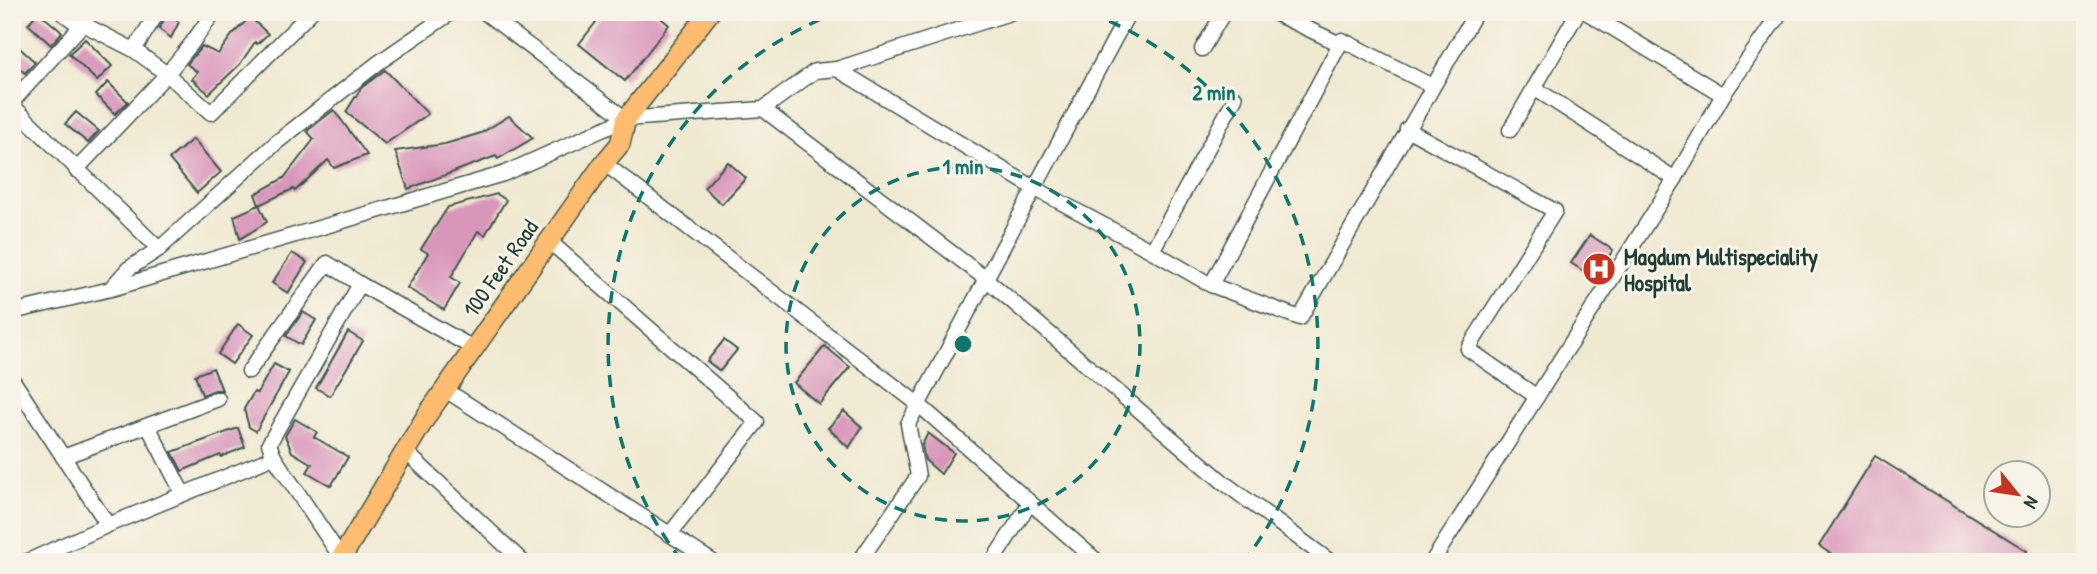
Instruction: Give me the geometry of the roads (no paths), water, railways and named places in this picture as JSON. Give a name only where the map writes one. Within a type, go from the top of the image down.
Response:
[{"type":"main road","name":"100 Feet Road","points":[[341,561],[444,389],[620,144],[626,119],[710,12]]},
{"type":"street","points":[[61,12],[85,21],[134,50],[167,74],[211,113],[311,12]]},
{"type":"street","points":[[134,50],[158,12]]},
{"type":"street","points":[[76,170],[167,74],[214,12]]},
{"type":"street","points":[[111,289],[128,270],[159,249],[277,142],[378,62],[452,12]]},
{"type":"street","points":[[484,12],[626,119]]},
{"type":"street","points":[[12,312],[111,289],[503,174],[626,119],[763,109],[815,71],[837,69],[1013,12]]},
{"type":"street","points":[[859,562],[918,476],[908,424],[1129,12]]},
{"type":"street","points":[[1202,49],[1224,12]]},
{"type":"street","points":[[1272,12],[1340,44]]},
{"type":"street","points":[[837,69],[1034,188],[1211,285],[1300,318],[1476,12]]},
{"type":"street","points":[[1510,130],[1578,12]]},
{"type":"street","points":[[1586,12],[1723,95]]},
{"type":"street","points":[[1432,562],[1675,178],[1723,95],[1779,17],[1763,12]]},
{"type":"street","points":[[85,21],[12,104],[159,249]]},
{"type":"street","points":[[1211,285],[1342,40],[1432,86]]},
{"type":"street","points":[[1534,88],[1675,178]]},
{"type":"street","points":[[1152,251],[1235,98]]},
{"type":"street","points":[[763,109],[986,279],[1223,482],[1331,562]]},
{"type":"street","points":[[1407,129],[1555,211],[1468,349],[1537,397]]},
{"type":"street","points":[[604,163],[918,404],[1098,562]]},
{"type":"street","points":[[549,241],[757,422],[670,534]]},
{"type":"street","points":[[249,371],[327,263],[473,348]]},
{"type":"street","points":[[341,561],[274,457],[269,444],[360,284]]},
{"type":"street","points":[[12,379],[108,525]]},
{"type":"street","points":[[444,389],[713,562]]},
{"type":"street","points":[[64,457],[218,399]]},
{"type":"street","points":[[148,426],[183,494]]},
{"type":"street","points":[[405,451],[523,562]]},
{"type":"street","points":[[26,562],[108,525],[274,457]]},
{"type":"street","points":[[992,562],[1030,503]]},
{"type":"place","name":"Magdum Multispeciality Hospital","points":[[1599,269]]}]
